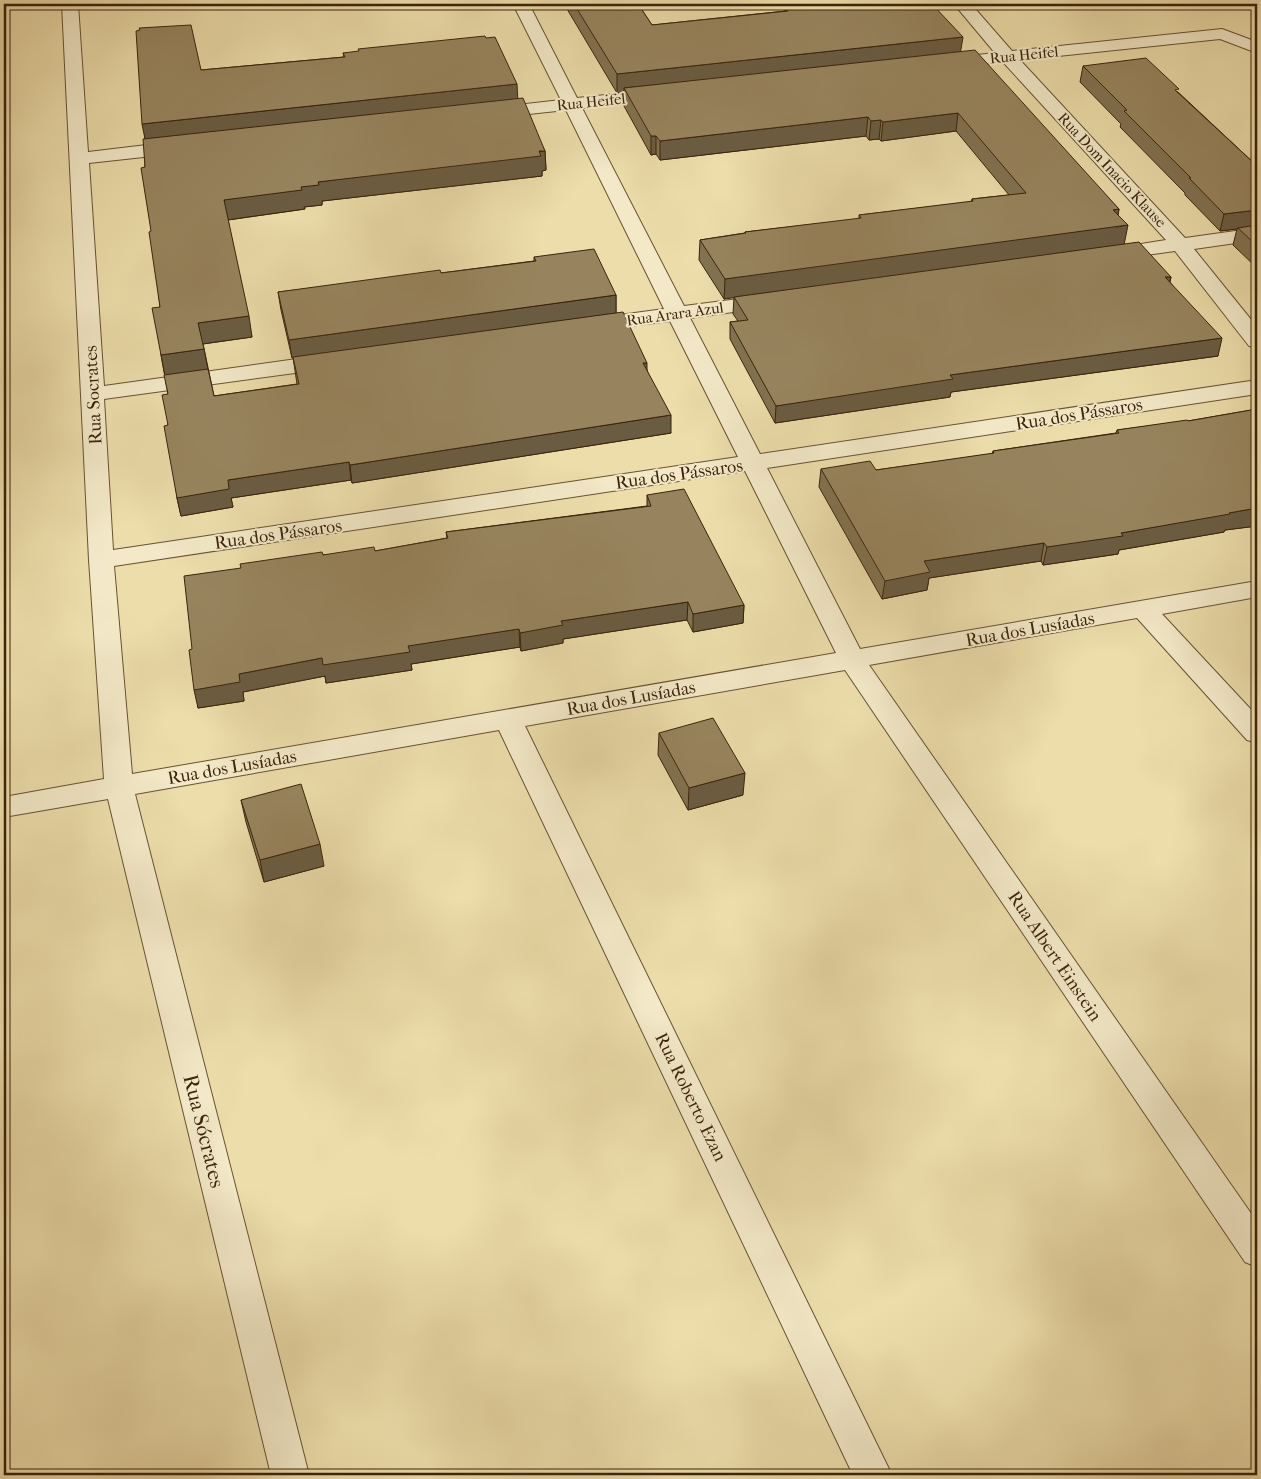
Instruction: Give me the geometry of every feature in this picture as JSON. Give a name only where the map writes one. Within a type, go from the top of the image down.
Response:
[{"type":"street","name":"Rua Socrates","points":[[70,4],[101,560],[119,787]]},
{"type":"street","name":"Rua Albert Einstein","points":[[521,4],[852,660],[1257,1251]]},
{"type":"street","name":"Rua Dom Inacio Klause","points":[[962,4],[1007,56],[1181,244],[1257,341]]},
{"type":"street","name":"Rua Heifel","points":[[928,65],[1222,34],[1257,48]]},
{"type":"street","name":"Rua Heifel","points":[[474,114],[681,92]]},
{"type":"street","points":[[80,158],[198,145]]},
{"type":"street","points":[[1092,257],[1257,234]]},
{"type":"street","name":"Rua Arara Azul","points":[[571,328],[786,298]]},
{"type":"street","points":[[93,394],[347,359]]},
{"type":"street","name":"Rua dos Pássaros","points":[[101,560],[1257,387]]},
{"type":"street","name":"Rua dos Lusíadas","points":[[4,807],[1257,589]]},
{"type":"street","points":[[1143,609],[1257,733]]},
{"type":"street","name":"Rua Roberto Ezan","points":[[508,720],[873,1475]]},
{"type":"street","name":"Rua Sócrates","points":[[119,787],[290,1475]]},
{"type":"building","points":[[574,4],[638,4],[652,25],[788,11],[785,7],[799,4],[932,4],[963,37],[617,74]]},
{"type":"building","points":[[191,25],[201,70],[345,57],[343,53],[359,51],[358,49],[485,36],[486,38],[495,37],[517,84],[142,124],[136,31],[140,30],[139,28]]},
{"type":"building","points":[[975,50],[1119,209],[1113,210],[1128,225],[725,279],[700,240],[745,232],[861,218],[859,215],[1026,193],[958,113],[883,122],[881,120],[871,121],[868,117],[660,141],[656,136],[651,136],[624,88]]},
{"type":"building","points":[[1146,58],[1179,89],[1175,90],[1257,165],[1257,210],[1224,214],[1124,111],[1127,110],[1083,66]]},
{"type":"building","points":[[523,98],[545,151],[539,151],[541,156],[318,182],[319,185],[301,187],[302,190],[224,200],[249,316],[198,323],[204,349],[161,355],[152,308],[160,307],[141,168],[145,167],[143,139]]},
{"type":"building","points":[[1257,225],[1257,246],[1238,228]]},
{"type":"building","points":[[1139,242],[1171,277],[1165,277],[1222,338],[950,375],[953,379],[776,406],[730,322],[748,320],[734,297]]},
{"type":"building","points":[[594,249],[616,295],[289,340],[278,292],[440,270],[441,273],[536,261],[534,257]]},
{"type":"building","points":[[623,312],[647,363],[643,363],[671,415],[350,465],[349,462],[228,480],[229,489],[177,498],[164,426],[168,425],[162,395],[168,394],[164,375],[208,369],[214,396],[299,384],[293,357]]},
{"type":"building","points":[[1257,409],[1257,508],[1121,533],[1123,536],[1047,547],[1044,543],[924,561],[930,572],[885,581],[821,469],[870,461],[876,470],[1119,433],[1117,430],[1188,421]]},
{"type":"building","points":[[684,489],[744,605],[693,614],[688,602],[561,621],[563,625],[520,633],[519,629],[408,646],[410,652],[323,665],[322,658],[239,674],[240,682],[194,690],[189,650],[192,649],[184,576],[241,568],[240,564],[322,552],[323,555],[374,547],[375,551],[448,538],[446,532],[651,506],[647,495]]},
{"type":"building","points":[[713,718],[745,773],[689,788],[659,733]]},
{"type":"building","points":[[301,784],[320,844],[260,860],[241,800]]}]
